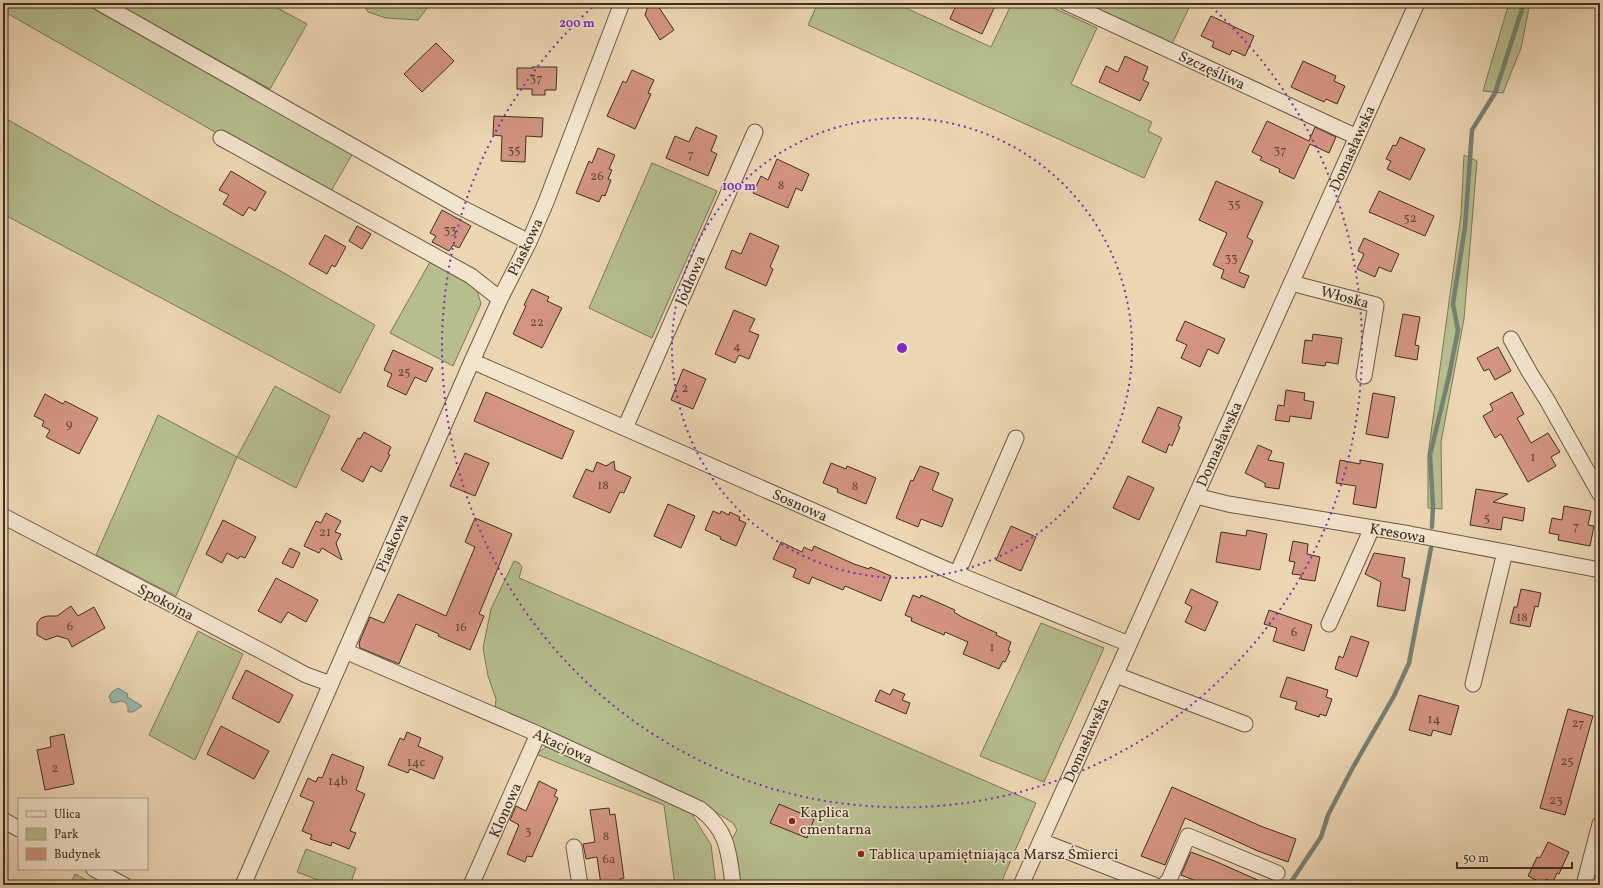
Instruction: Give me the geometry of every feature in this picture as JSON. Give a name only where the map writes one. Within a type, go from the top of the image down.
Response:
[{"type":"street","points":[[100,3],[460,207],[529,242]]},
{"type":"street","name":"Piaskowa","points":[[243,885],[472,361],[500,299],[529,242],[546,202],[622,3]]},
{"type":"street","name":"Szczęśliwa","points":[[1067,3],[1357,136]]},
{"type":"street","name":"Domasławska","points":[[1021,885],[1417,3]]},
{"type":"street","name":"Jodłowa","points":[[625,428],[755,132]]},
{"type":"street","points":[[221,138],[471,276],[500,299]]},
{"type":"street","name":"Włoska","points":[[1291,283],[1376,305],[1364,376]]},
{"type":"street","points":[[1511,339],[1600,494]]},
{"type":"street","name":"Sosnowa","points":[[472,361],[957,574],[1129,644]]},
{"type":"street","points":[[957,574],[1016,438]]},
{"type":"street","name":"Kresowa","points":[[1196,496],[1228,504],[1372,528],[1600,570]]},
{"type":"street","name":"Spokojna","points":[[3,516],[286,664],[331,684]]},
{"type":"street","points":[[1330,624],[1372,528]]},
{"type":"street","points":[[1473,684],[1505,552]]},
{"type":"street","name":"Akacjowa","points":[[345,651],[538,734],[684,801],[706,814],[717,825],[726,841],[733,885]]},
{"type":"street","points":[[1116,675],[1245,724]]},
{"type":"street","name":"Klonowa","points":[[471,885],[538,734]]},
{"type":"street","points":[[3,820],[18,828]]},
{"type":"street","points":[[1584,885],[1600,824]]},
{"type":"street","points":[[1164,885],[1169,880],[1188,836],[1277,873]]},
{"type":"street","points":[[1041,841],[1154,885]]},
{"type":"street","points":[[574,847],[580,885]]},
{"type":"street","points":[[96,870],[124,885]]},
{"type":"green space","points":[[3,3],[83,3],[353,153],[330,193],[215,132],[3,11]]},
{"type":"green space","points":[[116,3],[268,3],[307,24],[270,89]]},
{"type":"green space","points":[[363,3],[431,3],[418,20],[386,18],[368,12]]},
{"type":"green space","points":[[818,3],[895,3],[991,47],[1012,3],[1043,3],[1097,28],[1071,84],[1152,122],[1148,131],[1162,138],[1144,178],[808,25]]},
{"type":"green space","points":[[1089,3],[1191,3],[1172,44],[1088,5]]},
{"type":"green space","points":[[1509,3],[1530,3],[1521,48],[1503,93],[1483,91]]},
{"type":"green space","points":[[3,117],[375,325],[340,393],[3,214]]},
{"type":"green space","points":[[1464,155],[1477,161],[1464,319],[1441,442],[1442,509],[1428,508],[1428,455],[1461,215]]},
{"type":"green space","points":[[652,163],[717,191],[652,338],[589,308]]},
{"type":"green space","points":[[430,262],[476,287],[481,304],[453,366],[390,333]]},
{"type":"green space","points":[[275,386],[330,416],[296,488],[237,457]]},
{"type":"green space","points":[[158,415],[237,457],[176,596],[96,555]]},
{"type":"green space","points":[[514,561],[519,563],[522,567],[519,578],[1036,803],[1000,885],[738,885],[731,841],[737,830],[733,823],[695,799],[495,709],[496,699],[488,676],[483,648],[491,609]]},
{"type":"green space","points":[[1041,623],[1104,648],[1044,782],[980,756]]},
{"type":"green space","points":[[198,631],[243,654],[195,760],[149,735]]},
{"type":"green space","points":[[546,747],[553,748],[696,813],[693,816],[711,845],[716,885],[675,885],[664,805],[536,754]]},
{"type":"green space","points":[[306,849],[356,868],[350,885],[331,885],[297,872]]},
{"type":"green space","points":[[75,874],[96,885],[70,885]]},
{"type":"water","points":[[118,688],[128,694],[127,697],[142,706],[133,712],[128,712],[128,707],[125,702],[111,702],[109,696]]},
{"type":"building","points":[[649,3],[656,3],[674,30],[660,40],[645,15]]},
{"type":"building","points":[[957,3],[988,3],[995,6],[982,34],[950,19]]},
{"type":"building","points":[[1211,16],[1254,36],[1245,56],[1232,50],[1230,55],[1212,47],[1214,42],[1201,36]]},
{"type":"building","points":[[436,43],[454,61],[422,92],[404,74]]},
{"type":"building","points":[[1125,56],[1148,67],[1143,80],[1149,83],[1140,101],[1099,82],[1106,66],[1118,72]]},
{"type":"building","points":[[1303,61],[1336,76],[1334,81],[1345,86],[1337,104],[1326,99],[1324,102],[1291,87]]},
{"type":"building","points":[[532,67],[557,67],[556,90],[545,90],[545,95],[532,95],[532,89],[517,89],[517,68],[533,68]]},
{"type":"building","points":[[632,70],[654,80],[648,93],[651,94],[635,129],[607,116],[623,81],[626,83]]},
{"type":"building","points":[[494,116],[543,118],[542,137],[526,136],[525,162],[501,161],[502,136],[493,135]]},
{"type":"building","points":[[1267,121],[1309,141],[1315,127],[1336,137],[1329,153],[1310,144],[1294,179],[1279,172],[1280,169],[1260,160],[1262,157],[1252,152]]},
{"type":"building","points":[[696,127],[717,136],[711,151],[717,154],[708,176],[666,158],[675,136],[689,142]]},
{"type":"building","points":[[1400,137],[1425,149],[1410,180],[1387,169],[1391,161],[1386,159],[1393,145],[1396,146]]},
{"type":"building","points":[[598,148],[615,155],[609,169],[612,170],[608,179],[611,180],[605,196],[602,195],[599,202],[576,193],[589,161],[592,163]]},
{"type":"building","points":[[777,159],[809,174],[802,191],[796,188],[788,208],[753,193],[761,176],[768,180]]},
{"type":"building","points":[[231,171],[266,192],[255,211],[249,207],[243,216],[223,204],[229,195],[219,190]]},
{"type":"building","points":[[1216,181],[1263,202],[1247,237],[1253,241],[1239,272],[1249,276],[1244,288],[1221,278],[1224,270],[1213,265],[1227,233],[1199,220]]},
{"type":"building","points":[[1379,191],[1434,216],[1425,236],[1369,212]]},
{"type":"building","points":[[442,210],[471,226],[459,248],[453,245],[449,251],[432,242],[436,236],[430,233]]},
{"type":"building","points":[[357,226],[371,234],[362,249],[349,241]]},
{"type":"building","points":[[750,233],[779,246],[770,267],[773,269],[766,286],[725,268],[732,250],[741,254]]},
{"type":"building","points":[[325,235],[346,247],[335,267],[332,265],[327,274],[309,264]]},
{"type":"building","points":[[1364,238],[1399,254],[1391,272],[1379,267],[1375,277],[1357,269],[1364,254],[1358,251]]},
{"type":"building","points":[[532,289],[549,297],[547,301],[562,308],[542,348],[513,334]]},
{"type":"building","points":[[734,310],[755,319],[749,331],[759,335],[749,359],[739,355],[735,363],[715,354]]},
{"type":"building","points":[[1403,314],[1420,317],[1415,345],[1419,346],[1417,360],[1395,356]]},
{"type":"building","points":[[1185,321],[1225,339],[1218,354],[1208,349],[1200,367],[1181,358],[1187,345],[1176,340]]},
{"type":"building","points":[[1313,334],[1342,338],[1338,364],[1326,362],[1325,366],[1302,363],[1305,340],[1312,341]]},
{"type":"building","points":[[1498,347],[1511,371],[1495,380],[1489,369],[1484,371],[1477,358]]},
{"type":"building","points":[[393,350],[433,368],[426,382],[415,377],[406,395],[387,386],[392,374],[384,370]]},
{"type":"building","points":[[683,369],[706,379],[693,409],[671,400]]},
{"type":"building","points":[[1286,390],[1305,393],[1304,400],[1314,402],[1311,419],[1290,416],[1289,422],[1275,420],[1278,405],[1284,406]]},
{"type":"building","points":[[486,392],[574,431],[562,459],[474,421]]},
{"type":"building","points":[[1512,392],[1524,414],[1517,418],[1531,443],[1548,433],[1560,452],[1551,457],[1556,466],[1528,482],[1501,434],[1495,438],[1483,416],[1493,410],[1490,404]]},
{"type":"building","points":[[1373,393],[1395,397],[1388,438],[1366,434]]},
{"type":"building","points":[[45,394],[63,404],[65,401],[98,418],[79,454],[46,437],[50,430],[42,426],[44,421],[34,416]]},
{"type":"building","points":[[1158,407],[1182,417],[1178,426],[1180,427],[1172,446],[1169,444],[1166,453],[1142,442]]},
{"type":"building","points":[[364,432],[391,447],[388,454],[390,455],[381,472],[371,466],[363,482],[341,470],[358,438],[360,439]]},
{"type":"building","points":[[1258,445],[1272,451],[1268,460],[1284,463],[1279,489],[1265,487],[1265,483],[1245,473]]},
{"type":"building","points":[[465,453],[489,463],[475,496],[450,486]]},
{"type":"building","points":[[1340,460],[1360,464],[1360,460],[1383,464],[1376,508],[1353,504],[1356,486],[1336,483]]},
{"type":"building","points":[[614,461],[615,470],[631,477],[624,493],[620,492],[610,513],[573,497],[586,469],[593,472],[597,462],[606,466]]},
{"type":"building","points":[[831,463],[846,469],[847,466],[876,478],[866,504],[837,492],[838,489],[823,483]]},
{"type":"building","points":[[920,466],[939,473],[932,490],[953,499],[942,527],[921,519],[918,527],[896,518],[911,480],[913,481]]},
{"type":"building","points":[[1128,476],[1154,488],[1139,520],[1113,508]]},
{"type":"building","points":[[1476,489],[1508,494],[1493,502],[1525,508],[1523,521],[1503,517],[1501,530],[1470,525]]},
{"type":"building","points":[[668,504],[695,516],[681,548],[654,536]]},
{"type":"building","points":[[1564,506],[1591,511],[1588,525],[1594,526],[1590,546],[1558,540],[1559,535],[1549,533],[1552,518],[1562,520]]},
{"type":"building","points":[[713,511],[720,514],[721,511],[729,515],[730,512],[740,517],[739,520],[746,523],[736,546],[705,530]]},
{"type":"building","points":[[326,513],[341,521],[335,532],[341,534],[336,543],[342,560],[322,548],[319,553],[304,546],[316,521],[321,523]]},
{"type":"building","points":[[475,518],[512,534],[479,614],[484,616],[470,650],[438,636],[439,634],[416,624],[399,664],[360,648],[359,643],[370,617],[384,623],[398,594],[446,616],[475,547],[465,542]]},
{"type":"building","points":[[223,520],[256,537],[245,558],[240,556],[238,559],[227,553],[222,563],[206,554]]},
{"type":"building","points":[[1011,526],[1036,537],[1021,571],[996,560]]},
{"type":"building","points":[[1247,530],[1267,534],[1260,570],[1216,562],[1221,532],[1246,536]]},
{"type":"building","points":[[1293,541],[1308,544],[1307,554],[1320,557],[1315,581],[1301,579],[1301,575],[1292,574],[1295,562],[1289,561]]},
{"type":"building","points":[[781,542],[802,552],[804,547],[812,551],[814,546],[854,564],[869,569],[870,567],[891,576],[881,601],[845,586],[843,590],[812,577],[809,584],[793,577],[796,569],[773,559]]},
{"type":"building","points":[[290,548],[300,553],[293,568],[282,563]]},
{"type":"building","points":[[1374,553],[1405,558],[1402,577],[1410,579],[1405,611],[1377,606],[1381,582],[1365,574]]},
{"type":"building","points":[[276,578],[318,600],[306,622],[288,612],[281,623],[258,611]]},
{"type":"building","points":[[1191,589],[1218,602],[1205,631],[1185,622],[1192,607],[1185,603]]},
{"type":"building","points":[[1521,589],[1541,593],[1538,607],[1535,606],[1530,627],[1510,623],[1514,607],[1517,607]]},
{"type":"building","points":[[913,595],[920,598],[921,595],[955,610],[954,612],[962,617],[997,633],[996,635],[1011,642],[1008,650],[1010,651],[1005,662],[1003,661],[999,669],[963,654],[968,642],[945,632],[944,635],[911,621],[912,618],[905,615]]},
{"type":"building","points":[[71,606],[78,616],[94,607],[105,628],[72,647],[68,639],[57,636],[46,640],[37,635],[37,623],[41,618],[47,616],[57,616]]},
{"type":"building","points":[[1269,610],[1312,625],[1304,651],[1273,641],[1277,628],[1264,624]]},
{"type":"building","points":[[1351,636],[1369,642],[1357,677],[1335,669],[1339,656],[1343,658]]},
{"type":"building","points":[[246,670],[293,695],[279,723],[232,698]]},
{"type":"building","points":[[1287,677],[1328,690],[1326,697],[1332,699],[1326,716],[1320,714],[1319,717],[1295,709],[1297,702],[1280,697]]},
{"type":"building","points":[[893,689],[905,694],[902,700],[910,703],[906,714],[875,701],[880,690],[890,695]]},
{"type":"building","points":[[1419,695],[1459,706],[1451,735],[1433,730],[1431,736],[1409,730]]},
{"type":"building","points":[[1568,709],[1593,716],[1565,815],[1540,808]]},
{"type":"building","points":[[221,726],[269,751],[254,779],[207,754]]},
{"type":"building","points":[[407,732],[421,738],[418,746],[443,757],[434,779],[410,769],[408,773],[388,765],[400,738],[404,740]]},
{"type":"building","points":[[64,734],[74,784],[45,790],[37,750],[51,747],[50,737]]},
{"type":"building","points":[[332,754],[364,767],[356,790],[365,794],[350,831],[356,833],[349,849],[332,842],[331,846],[310,839],[312,835],[302,831],[314,802],[300,796],[308,778],[316,782],[318,777],[322,778]]},
{"type":"building","points":[[539,781],[557,790],[554,796],[558,798],[532,857],[527,856],[525,862],[507,854],[519,825],[510,820],[516,806],[526,811]]},
{"type":"building","points":[[1172,787],[1263,827],[1296,839],[1288,862],[1258,851],[1185,818],[1165,865],[1141,856]]},
{"type":"building","name":"Kaplica cmentarna","points":[[779,804],[814,819],[807,838],[770,823]]},
{"type":"building","points":[[609,808],[610,815],[615,814],[624,878],[620,879],[620,885],[601,885],[597,857],[586,859],[583,844],[595,842],[590,810]]},
{"type":"building","points":[[1548,842],[1569,852],[1559,874],[1557,873],[1553,882],[1546,879],[1544,884],[1528,876],[1537,857],[1540,858]]},
{"type":"building","points":[[1191,852],[1269,885],[1206,885],[1181,875]]},
{"type":"waterway","points":[[1432,527],[1433,506],[1430,455],[1449,376],[1458,330],[1453,304],[1465,227],[1472,130],[1495,93],[1524,3]]},
{"type":"waterway","points":[[1289,885],[1321,837],[1328,815],[1352,769],[1394,696],[1409,663],[1431,548]]},
{"type":"place","name":"Kaplica cmentarna","points":[[792,821]]},
{"type":"place","name":"Tablica upamiętniająca Marsz Śmierci","points":[[861,854]]}]
